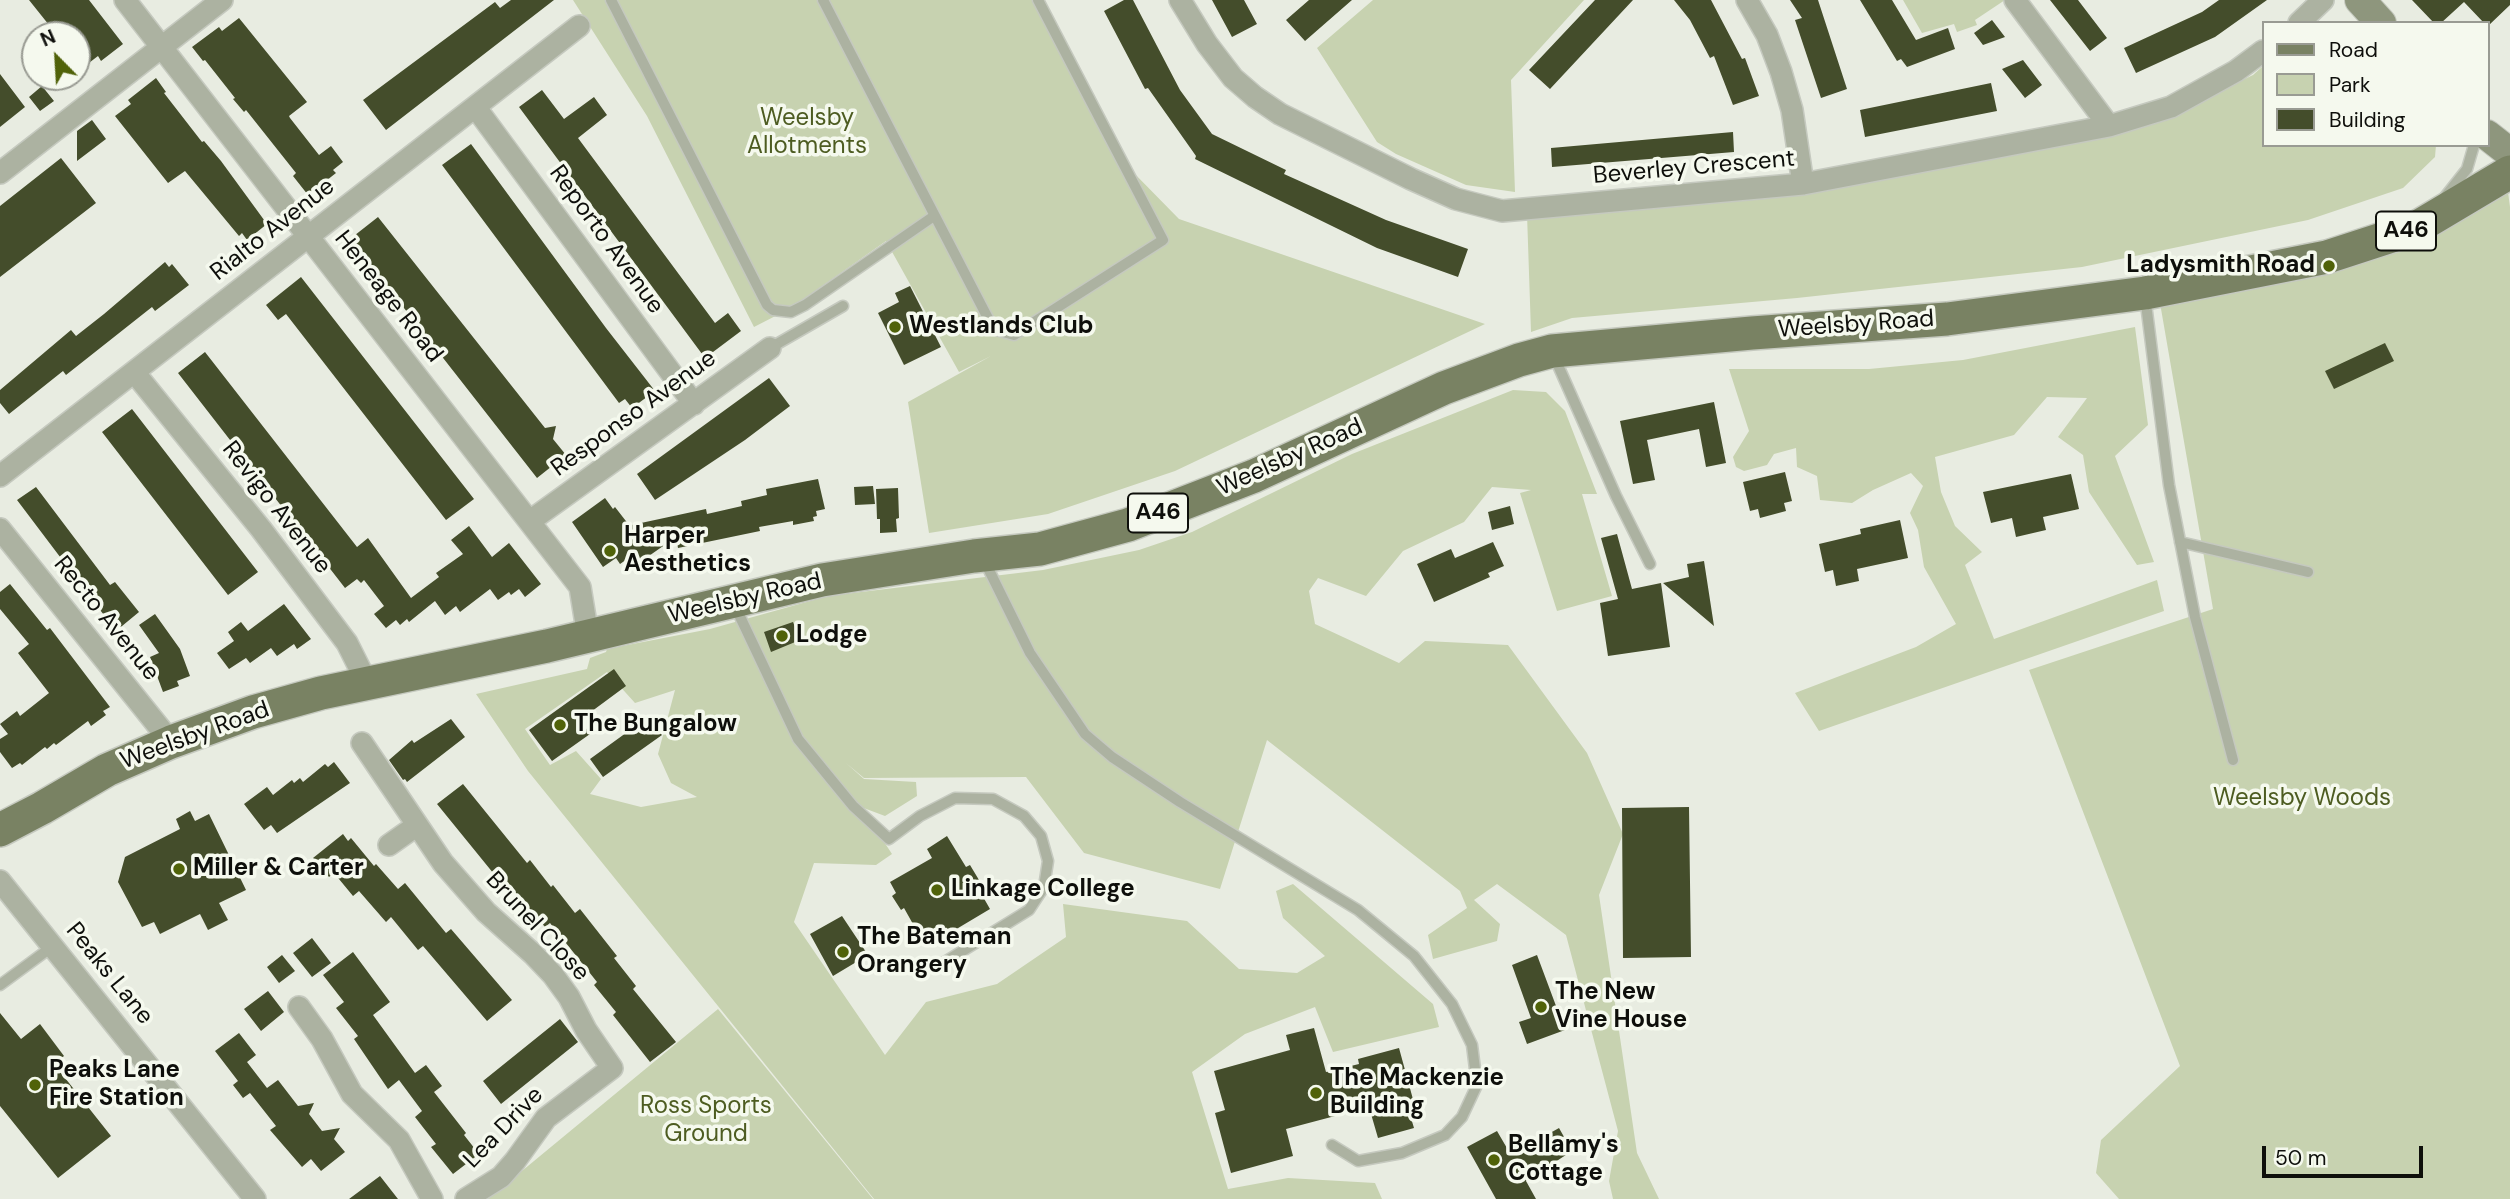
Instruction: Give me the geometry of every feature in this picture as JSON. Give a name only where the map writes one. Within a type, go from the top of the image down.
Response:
[{"type":"main road","name":"Weelsby Road","points":[[0,830],[107,770],[171,742],[253,712],[367,683],[588,636],[822,580],[982,555],[1040,549],[1128,525],[1254,476],[1444,388],[1519,360],[1552,351],[1947,319],[2145,293],[2327,257],[2416,228],[2510,172]]},
{"type":"street","name":"Heneage Road","points":[[125,0],[580,587],[588,636]]},
{"type":"street","points":[[0,173],[222,0]]},
{"type":"street","name":"Beverley Crescent","points":[[1180,0],[1233,78],[1280,114],[1456,199],[1502,211],[1802,184],[2109,126],[2171,107],[2236,71],[2262,52]]},
{"type":"street","points":[[1747,0],[1767,36],[1781,72],[1792,110],[1802,184]]},
{"type":"street","points":[[2015,0],[2109,126]]},
{"type":"street","points":[[2301,21],[2323,0]]},
{"type":"street","points":[[2360,0],[2379,21]]},
{"type":"street","name":"Rialto Avenue","points":[[0,477],[579,26]]},
{"type":"street","name":"Reporto Avenue","points":[[476,108],[694,404]]},
{"type":"street","points":[[2489,137],[2510,153]]},
{"type":"street","name":"Responso Avenue","points":[[530,521],[770,348]]},
{"type":"street","name":"Revigo Avenue","points":[[134,372],[339,632],[367,683]]},
{"type":"street","name":"Recto Avenue","points":[[0,529],[171,742]]},
{"type":"street","name":"Brunel Close","points":[[362,743],[443,863],[486,912],[553,975],[612,1068]]},
{"type":"street","points":[[389,845],[416,826]]},
{"type":"street","name":"Peaks Lane","points":[[0,881],[255,1199]]},
{"type":"street","points":[[299,1007],[322,1039],[352,1094],[399,1140],[432,1199]]},
{"type":"street","name":"Lea Drive","points":[[466,1199],[500,1177],[546,1118],[612,1068]]},
{"type":"lane","points":[[611,0],[767,305],[774,310],[792,312],[805,305],[934,216]]},
{"type":"lane","points":[[822,0],[991,324],[1006,335],[1014,335],[1163,240],[1038,0]]},
{"type":"lane","points":[[2416,228],[2467,169],[2473,147]]},
{"type":"lane","points":[[2145,293],[2169,485],[2195,617],[2232,760]]},
{"type":"lane","points":[[770,348],[842,306]]},
{"type":"lane","points":[[1552,351],[1616,496],[1650,564]]},
{"type":"lane","points":[[2180,542],[2308,572]]},
{"type":"lane","points":[[982,555],[1030,653],[1085,734],[1112,757],[1180,802],[1358,910],[1414,956],[1452,1004],[1472,1045],[1477,1085],[1462,1116],[1445,1135],[1402,1153],[1358,1161],[1332,1145]]},
{"type":"lane","points":[[733,602],[798,739],[853,806],[889,839],[920,816],[955,798],[993,799],[1024,816],[1041,836],[1048,861],[1044,887],[1028,910],[943,963]]},
{"type":"lane","points":[[0,985],[53,946]]},
{"type":"green space","name":"Weelsby Allotments","points":[[573,0],[1042,0],[1129,168],[1179,219],[1485,324],[1175,471],[1048,514],[929,533],[908,402],[991,356],[959,372],[886,241],[791,308],[754,327],[647,116]]},
{"type":"green space","points":[[1373,0],[1584,0],[1511,80],[1515,192],[1466,185],[1396,154],[1377,142],[1317,48]]},
{"type":"green space","points":[[1903,0],[2005,0],[1975,20],[1977,25],[1957,32],[1954,24],[1922,33]]},
{"type":"green space","points":[[2262,67],[2262,147],[2436,147],[2435,157],[2403,188],[2308,220],[2082,267],[1797,298],[1572,318],[1531,332],[1527,214],[1818,190],[2166,117],[2253,75]]},
{"type":"green space","name":"Weelsby Woods","points":[[2508,192],[2510,1199],[2119,1199],[2096,1173],[2101,1140],[2180,1066],[2029,670],[2213,609],[2160,303]]},
{"type":"green space","points":[[2135,327],[2148,425],[2115,456],[2154,562],[2137,565],[2089,492],[2083,455],[2058,437],[2087,398],[2047,397],[2014,435],[1935,457],[1941,492],[1955,526],[1982,552],[1965,565],[1994,639],[2157,580],[2164,611],[1819,731],[1795,693],[1916,647],[1956,624],[1924,567],[1918,530],[1910,513],[1923,486],[1911,473],[1852,503],[1820,500],[1817,476],[1797,467],[1796,448],[1774,454],[1767,465],[1744,471],[1736,467],[1733,457],[1749,431],[1729,369],[1869,369],[1963,360]]},
{"type":"green space","points":[[1513,390],[1546,392],[1565,411],[1597,494],[1582,494],[1612,596],[1557,611],[1520,493],[1531,490],[1492,487],[1464,522],[1403,551],[1366,596],[1318,578],[1309,591],[1315,624],[1399,663],[1425,641],[1508,645],[1587,753],[1623,834],[1599,895],[1637,1153],[1659,1199],[1613,1199],[1609,1181],[1618,1131],[1566,935],[1497,884],[1474,900],[1500,924],[1497,941],[1433,959],[1428,935],[1467,908],[1460,891],[1267,740],[1220,889],[1084,853],[1026,777],[864,778],[846,763],[864,779],[916,782],[917,796],[885,816],[861,807],[892,854],[876,865],[814,863],[794,922],[885,1055],[926,1002],[997,984],[1066,937],[1063,904],[1187,921],[1239,969],[1297,973],[1325,956],[1283,918],[1276,891],[1293,884],[1433,1004],[1439,1027],[1333,1052],[1315,1007],[1245,1034],[1192,1072],[1228,1189],[1288,1178],[1375,1183],[1382,1199],[874,1199],[528,771],[476,694],[587,669],[590,658],[606,652],[607,649],[710,629],[828,596],[1043,570],[1139,550],[1192,532],[1352,454]],"holes":[[[607,672],[635,703],[675,690],[658,754],[671,783],[697,797],[641,807],[590,794],[601,779],[576,751],[550,765],[525,729]]]},
{"type":"green space","name":"Ross Sports Ground","points":[[718,1009],[873,1199],[488,1199]]},
{"type":"building","points":[[29,0],[89,0],[123,44],[101,61],[98,56],[91,61],[91,21],[46,21]]},
{"type":"building","points":[[511,0],[554,0],[386,130],[363,100],[495,2],[500,8]]},
{"type":"building","points":[[1124,0],[1133,0],[1180,90],[1212,134],[1286,170],[1284,174],[1386,220],[1468,249],[1458,277],[1377,248],[1195,159],[1196,156],[1148,88],[1145,89],[1104,11]]},
{"type":"building","points":[[1212,0],[1244,0],[1257,24],[1232,37]]},
{"type":"building","points":[[1309,0],[1352,0],[1305,41],[1286,20]]},
{"type":"building","points":[[1595,0],[1633,0],[1550,89],[1529,70]]},
{"type":"building","points":[[1674,0],[1711,0],[1742,59],[1745,58],[1759,96],[1733,105],[1714,56],[1710,58],[1690,20]]},
{"type":"building","points":[[1790,0],[1818,0],[1847,89],[1821,98],[1795,20],[1802,18]]},
{"type":"building","points":[[1860,0],[1892,0],[1916,40],[1948,28],[1955,49],[1907,67],[1901,59],[1897,61]]},
{"type":"building","points":[[2050,0],[2078,0],[2107,38],[2090,51]]},
{"type":"building","points":[[2219,0],[2267,0],[2215,37],[2136,73],[2124,48],[2202,12]]},
{"type":"building","points":[[2412,0],[2510,0],[2510,5],[2489,25],[2489,21],[2482,21],[2464,2],[2443,21],[2432,21]]},
{"type":"building","points":[[239,18],[307,102],[289,116],[290,118],[319,155],[331,146],[343,162],[333,170],[336,173],[308,195],[293,176],[296,173],[192,47],[219,27],[222,31]]},
{"type":"building","points":[[1992,20],[2005,37],[1983,45],[1974,33]]},
{"type":"building","points":[[2023,60],[2042,85],[2025,98],[2002,69]]},
{"type":"building","points":[[0,74],[25,107],[0,127]]},
{"type":"building","points":[[156,78],[166,92],[164,93],[202,142],[204,141],[221,161],[267,224],[247,240],[242,233],[239,236],[185,171],[168,183],[115,116],[131,104],[128,100]]},
{"type":"building","points":[[1991,83],[1997,111],[1865,137],[1860,110]]},
{"type":"building","points":[[542,90],[564,119],[594,97],[607,115],[578,138],[715,323],[728,313],[741,331],[705,358],[519,107]]},
{"type":"building","points":[[36,91],[46,91],[54,101],[40,111],[29,97]]},
{"type":"building","points":[[92,120],[106,139],[77,161],[77,131]]},
{"type":"building","points":[[1733,132],[1734,152],[1552,167],[1551,148]]},
{"type":"building","points":[[471,144],[655,391],[632,408],[625,399],[619,403],[442,165]]},
{"type":"building","points":[[61,158],[96,203],[0,277],[0,206]]},
{"type":"building","points":[[378,217],[545,428],[556,426],[553,439],[566,455],[537,478],[350,239]]},
{"type":"building","points":[[165,262],[169,267],[172,264],[189,285],[155,311],[152,307],[66,375],[63,371],[9,414],[0,403],[0,390],[71,330],[76,336]]},
{"type":"building","points":[[301,277],[474,499],[446,520],[286,314],[278,320],[266,305]]},
{"type":"building","points":[[910,286],[941,347],[904,365],[878,313],[899,302],[895,293]]},
{"type":"building","points":[[2385,343],[2394,361],[2334,389],[2325,371]]},
{"type":"building","points":[[205,352],[357,547],[368,538],[411,598],[439,577],[436,573],[463,554],[451,540],[469,526],[492,557],[509,543],[541,584],[525,597],[519,589],[498,600],[490,589],[460,612],[456,606],[445,615],[435,601],[409,622],[407,619],[400,625],[396,620],[386,628],[374,614],[384,606],[364,580],[361,583],[357,579],[345,588],[178,373]]},
{"type":"building","points":[[769,378],[790,406],[745,440],[655,500],[637,474]]},
{"type":"building","points":[[1714,402],[1726,463],[1706,467],[1699,429],[1647,440],[1655,480],[1633,484],[1620,421]]},
{"type":"building","points":[[132,409],[258,572],[228,595],[102,432]]},
{"type":"building","points":[[1785,472],[1792,501],[1784,503],[1786,511],[1760,518],[1758,509],[1750,511],[1743,482]]},
{"type":"building","points":[[2071,474],[2079,509],[2043,517],[2046,530],[2016,537],[2012,518],[1991,523],[1983,492]]},
{"type":"building","points":[[818,479],[825,509],[816,511],[814,521],[793,525],[793,521],[759,527],[760,531],[678,548],[676,537],[636,565],[630,557],[620,564],[616,558],[603,567],[572,522],[605,498],[613,509],[615,507],[629,525],[627,526],[706,509],[707,514],[742,506],[741,501],[767,495],[766,489]]},
{"type":"building","points":[[873,486],[875,504],[855,505],[854,487]]},
{"type":"building","points":[[36,487],[110,585],[115,582],[139,612],[116,631],[17,500]]},
{"type":"building","points":[[898,488],[897,532],[880,533],[876,489]]},
{"type":"building","points":[[1510,506],[1514,524],[1492,530],[1488,512]]},
{"type":"building","points":[[1900,520],[1908,558],[1857,569],[1859,581],[1836,586],[1833,570],[1825,572],[1819,544],[1861,534],[1860,529]]},
{"type":"building","points":[[1617,534],[1632,589],[1661,583],[1670,647],[1608,656],[1600,603],[1618,599],[1601,538]]},
{"type":"building","points":[[1493,542],[1504,566],[1488,573],[1490,577],[1434,602],[1417,564],[1451,549],[1455,558]]},
{"type":"building","points":[[1704,561],[1714,626],[1663,583],[1689,577],[1687,564]]},
{"type":"building","points":[[10,584],[47,630],[50,628],[110,707],[103,711],[106,715],[91,726],[88,721],[56,745],[54,743],[47,749],[45,747],[22,765],[20,763],[12,768],[0,752],[0,739],[8,734],[0,724],[17,711],[20,716],[49,693],[18,653],[29,644],[0,609],[0,592]]},
{"type":"building","points":[[284,604],[311,639],[297,649],[294,644],[277,656],[271,648],[250,663],[246,658],[229,669],[217,653],[234,641],[228,632],[241,622],[248,631]]},
{"type":"building","points":[[155,614],[180,649],[190,676],[177,681],[179,686],[163,692],[150,657],[159,653],[139,625]]},
{"type":"building","name":"Lodge","points":[[793,622],[800,640],[771,652],[764,632]]},
{"type":"building","name":"The Bungalow","points":[[614,669],[626,686],[580,720],[590,734],[552,761],[529,730]]},
{"type":"building","points":[[648,717],[662,735],[603,777],[590,759]]},
{"type":"building","points":[[451,719],[465,737],[407,782],[403,780],[389,760],[412,740],[414,743]]},
{"type":"building","points":[[334,762],[350,783],[277,833],[271,825],[264,830],[244,804],[267,787],[273,795],[292,780],[294,783],[300,778],[303,782],[325,764],[328,767]]},
{"type":"building","points":[[463,784],[527,863],[530,860],[575,913],[580,909],[617,956],[614,958],[636,986],[633,989],[676,1042],[650,1062],[613,1015],[616,1012],[594,985],[597,982],[550,923],[545,927],[501,876],[498,879],[437,804]]},
{"type":"building","points":[[1689,807],[1691,957],[1623,958],[1622,808]]},
{"type":"building","name":"Miller & Carter","points":[[190,811],[195,821],[209,814],[246,890],[219,903],[228,920],[208,930],[200,914],[160,934],[154,922],[142,927],[118,882],[125,857],[180,829],[176,819]]},
{"type":"building","points":[[343,834],[348,841],[351,838],[398,889],[405,883],[446,933],[451,929],[512,1000],[487,1021],[423,946],[418,950],[391,917],[386,922],[359,891],[353,896],[334,873],[329,877],[313,858]]},
{"type":"building","name":"Linkage College","points":[[947,836],[966,867],[970,865],[982,885],[978,888],[990,909],[933,943],[925,930],[918,933],[904,908],[901,910],[892,896],[896,893],[890,882],[932,858],[927,849]]},
{"type":"building","name":"The Bateman Orangery","points":[[842,916],[868,955],[833,976],[810,934]]},
{"type":"building","points":[[312,938],[331,963],[312,977],[293,953]]},
{"type":"building","points":[[353,952],[390,1002],[373,1015],[415,1073],[426,1065],[442,1086],[434,1092],[479,1154],[453,1174],[431,1147],[436,1144],[415,1117],[422,1111],[399,1080],[388,1089],[354,1039],[358,1036],[336,1008],[344,1002],[323,975]]},
{"type":"building","points":[[282,955],[295,971],[279,983],[267,967]]},
{"type":"building","name":"The New Vine House","points":[[1537,955],[1565,1030],[1527,1044],[1519,1022],[1531,1018],[1512,965]]},
{"type":"building","points":[[268,991],[284,1012],[261,1031],[244,1009]]},
{"type":"building","name":"Peaks Lane Fire Station","points":[[0,1013],[21,1039],[40,1024],[64,1056],[54,1064],[111,1136],[58,1178],[0,1106]]},
{"type":"building","points":[[560,1019],[578,1042],[501,1104],[483,1081]]},
{"type":"building","name":"The Mackenzie Building","points":[[1314,1028],[1326,1072],[1359,1064],[1358,1059],[1399,1048],[1414,1103],[1407,1105],[1414,1128],[1378,1138],[1369,1107],[1286,1129],[1293,1156],[1231,1173],[1215,1113],[1225,1110],[1214,1071],[1290,1050],[1286,1035]]},
{"type":"building","points":[[239,1033],[256,1055],[247,1062],[267,1088],[278,1080],[298,1106],[314,1103],[309,1114],[322,1131],[340,1128],[334,1139],[345,1152],[321,1171],[311,1159],[302,1167],[270,1130],[276,1126],[250,1093],[243,1098],[233,1085],[238,1081],[215,1051]]},
{"type":"building","name":"Bellamy's Cottage","points":[[1559,1128],[1572,1151],[1526,1181],[1536,1199],[1496,1199],[1467,1147],[1497,1131],[1511,1155]]},
{"type":"building","points":[[380,1176],[398,1199],[349,1199]]},
{"type":"place","name":"Ladysmith Road","points":[[2329,266]]},
{"type":"place","name":"Westlands Club","points":[[895,327]]},
{"type":"place","name":"Harper Aesthetics","points":[[610,551]]},
{"type":"place","name":"Lodge","points":[[782,636]]},
{"type":"place","name":"The Bungalow","points":[[560,725]]},
{"type":"place","name":"Miller & Carter","points":[[179,869]]},
{"type":"place","name":"Linkage College","points":[[937,890]]},
{"type":"place","name":"The Bateman Orangery","points":[[843,952]]},
{"type":"place","name":"The New Vine House","points":[[1541,1007]]},
{"type":"place","name":"Peaks Lane Fire Station","points":[[35,1085]]},
{"type":"place","name":"The Mackenzie Building","points":[[1316,1093]]},
{"type":"place","name":"Bellamy's Cottage","points":[[1494,1160]]}]
